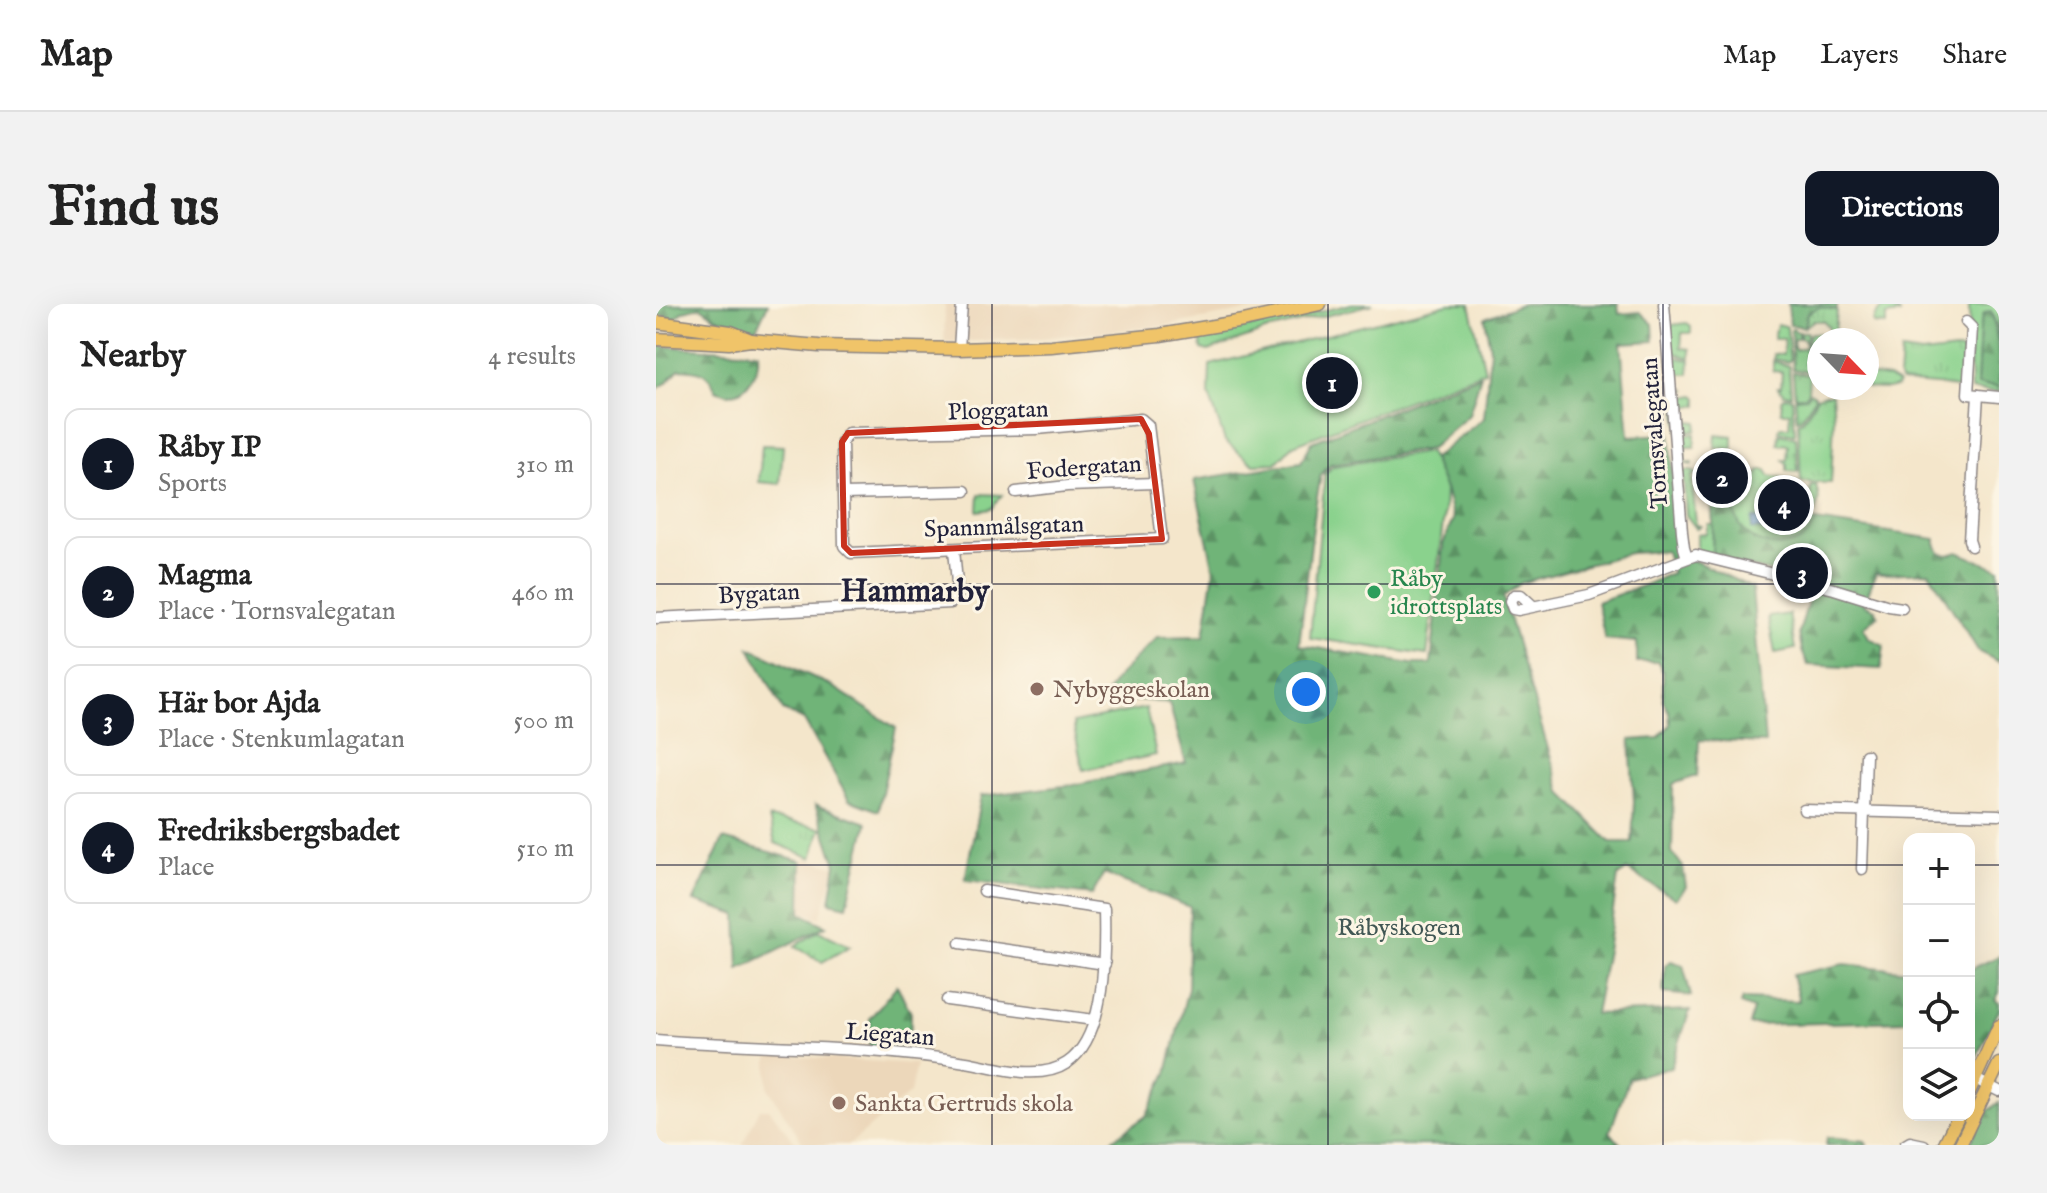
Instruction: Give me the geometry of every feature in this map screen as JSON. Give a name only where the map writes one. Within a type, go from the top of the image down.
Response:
[{"type":"main road","points":[[656,339],[729,343],[751,340],[835,347],[959,349],[1051,346],[1190,331],[1320,304]]},
{"type":"main road","points":[[656,322],[731,332],[751,340]]},
{"type":"main road","points":[[1975,1079],[1999,1026]]},
{"type":"main road","points":[[1960,1145],[1994,1088],[1999,1064]]},
{"type":"main road","points":[[1944,1145],[1956,1121]]},
{"type":"street","points":[[959,349],[962,304]]},
{"type":"street","name":"Tornsvalegatan","points":[[1664,304],[1682,532],[1687,558]]},
{"type":"street","points":[[1966,322],[1972,328],[1968,394],[1999,397]]},
{"type":"street","points":[[1971,546],[1978,395]]},
{"type":"street","name":"Ploggatan","points":[[844,494],[842,442],[850,432],[1025,429],[1141,419],[1146,422],[1149,434],[1155,483]]},
{"type":"street","name":"Fodergatan","points":[[1016,492],[1067,486],[1155,483]]},
{"type":"street","name":"Spannmålsgatan","points":[[844,494],[844,546],[851,553],[1162,539],[1155,483]]},
{"type":"street","points":[[844,494],[965,491]]},
{"type":"street","name":"Bygatan","points":[[656,618],[951,603],[958,595],[954,549]]},
{"type":"street","points":[[1533,606],[1589,595],[1696,555],[1902,608]]},
{"type":"street","points":[[1862,869],[1866,755]]},
{"type":"street","points":[[1804,810],[1999,815]]},
{"type":"street","name":"Liegatan","points":[[656,1040],[917,1054],[1023,1071],[1048,1071],[1071,1060],[1081,1048],[1094,1020],[1105,964],[1104,909],[984,891]]},
{"type":"street","points":[[960,943],[1105,964]]},
{"type":"street","name":"Liegatan","points":[[947,1000],[1094,1020]]},
{"type":"street","points":[[1975,1079],[1994,1088]]},
{"type":"street","points":[[1905,1145],[1910,1142],[1924,1145]]},
{"type":"highlighted area","points":[[1141,419],[1149,434],[1162,539],[851,553],[844,546],[842,442],[848,433]]},
{"type":"shaded area","points":[[945,304],[1283,304],[1164,326],[1042,338],[944,342]]},
{"type":"shaded area","points":[[805,858],[835,867],[820,918],[793,908]]},
{"type":"shaded area","name":"Sankta Gertruds skola","points":[[768,1055],[916,1064],[910,1093],[849,1145],[804,1145],[768,1088]]},
{"type":"shaded area","points":[[760,1109],[769,1109],[797,1145],[742,1145]]},
{"type":"green space","points":[[656,304],[768,304],[756,329],[716,318],[701,307],[683,311],[674,319],[656,315]]},
{"type":"green space","points":[[1352,304],[1373,304],[1268,330],[1208,351],[1202,349],[1200,336]]},
{"type":"green space","points":[[1448,304],[1470,304],[1485,371],[1293,445],[1276,463],[1253,464],[1225,441],[1209,395],[1210,365]]},
{"type":"green space","name":"Råbyskogen","points":[[1521,304],[1618,304],[1619,314],[1640,312],[1653,324],[1654,341],[1621,343],[1629,436],[1670,434],[1680,554],[1752,588],[1765,743],[1699,740],[1697,776],[1673,784],[1672,852],[1683,867],[1686,887],[1676,899],[1627,870],[1618,876],[1595,1014],[1690,1010],[1671,1067],[1629,1078],[1610,1132],[1621,1145],[1105,1145],[1146,1116],[1167,1073],[1188,988],[1190,907],[1104,874],[1092,895],[965,880],[981,796],[1072,785],[1186,763],[1169,703],[1142,700],[1100,704],[1115,680],[1157,637],[1204,636],[1214,570],[1194,480],[1301,462],[1312,442],[1481,375],[1469,415],[1430,449],[1331,464],[1321,475],[1316,502],[1299,645],[1412,664],[1431,664],[1443,544],[1453,519],[1432,459],[1484,418],[1490,349],[1485,318]],"holes":[[[1666,551],[1672,573],[1597,602],[1605,639],[1637,642],[1637,662],[1658,662],[1663,672],[1663,701],[1669,712],[1670,725],[1658,738],[1630,740],[1634,801],[1632,842],[1610,842],[1561,792],[1503,597],[1521,583],[1630,553]]]},
{"type":"green space","points":[[1788,304],[1837,304],[1837,310],[1819,307],[1808,313],[1805,327],[1790,325]]},
{"type":"green space","points":[[1969,304],[1999,304],[1999,342],[1991,312],[1984,314],[1980,329],[1977,384],[1999,387],[1999,392],[1971,390]]},
{"type":"green space","points":[[1819,306],[1837,310],[1835,328],[1829,328],[1824,321],[1813,321],[1805,327],[1808,313]]},
{"type":"green space","points":[[1888,306],[1900,314],[1886,316],[1886,325],[1873,324],[1878,312]]},
{"type":"green space","points":[[1991,312],[1997,339],[1999,387],[1977,385],[1980,329],[1984,313]]},
{"type":"green space","points":[[1687,323],[1691,326],[1691,333],[1682,333],[1681,348],[1690,349],[1690,358],[1673,353],[1670,329],[1672,325]]},
{"type":"green space","points":[[1777,324],[1787,328],[1788,362],[1773,359],[1773,354],[1783,354],[1784,339],[1774,339]]},
{"type":"green space","points":[[1791,331],[1798,332],[1798,338],[1793,340],[1796,350],[1805,347],[1800,332],[1807,332],[1804,364],[1807,365],[1807,372],[1793,369]]},
{"type":"green space","points":[[656,346],[758,352],[757,365],[752,379],[742,389],[729,394],[716,390],[702,373],[686,369],[679,369],[657,389]]},
{"type":"green space","points":[[1901,351],[1922,354],[1963,351],[1960,389],[1901,382],[1899,379]]},
{"type":"green space","points":[[1673,357],[1690,360],[1689,374],[1679,374],[1678,389],[1687,390],[1676,391]]},
{"type":"green space","points":[[1773,361],[1789,366],[1791,395],[1784,394],[1778,387],[1781,387],[1782,372],[1773,371]]},
{"type":"green space","points":[[1793,372],[1807,375],[1806,396],[1795,396]]},
{"type":"green space","points":[[1879,377],[1898,384],[1888,389],[1879,389]]},
{"type":"green space","points":[[1695,395],[1698,406],[1688,406],[1687,421],[1697,422],[1696,431],[1679,431],[1676,399]]},
{"type":"green space","points":[[1785,397],[1792,398],[1794,434],[1779,431],[1780,427],[1789,427],[1790,412],[1781,412]]},
{"type":"green space","points":[[1795,398],[1814,400],[1797,419]]},
{"type":"green space","points":[[1815,400],[1832,400],[1831,483],[1801,482],[1798,422]]},
{"type":"green space","points":[[1679,434],[1695,434],[1695,447],[1685,447],[1684,462],[1692,465],[1681,463]]},
{"type":"green space","points":[[1716,434],[1733,436],[1733,449],[1715,448]]},
{"type":"green space","points":[[1779,434],[1796,437],[1798,472],[1787,471],[1783,460],[1787,460],[1788,445],[1778,444]]},
{"type":"green space","points":[[762,445],[783,446],[780,484],[759,482]]},
{"type":"green space","name":"Råby idrottsplats","points":[[1429,452],[1445,490],[1427,655],[1310,638],[1325,474],[1333,466]]},
{"type":"green space","points":[[1759,470],[1767,470],[1769,476],[1797,482],[1794,517],[1816,521],[1807,535],[1798,541],[1780,545],[1761,542],[1740,525],[1734,507],[1734,475],[1758,475]]},
{"type":"green space","points":[[1683,471],[1696,473],[1692,476],[1696,525],[1700,527],[1696,528],[1686,515]]},
{"type":"green space","points":[[1709,474],[1734,475],[1733,495],[1737,517],[1754,540],[1805,537],[1816,521],[1936,539],[1940,553],[1948,555],[1958,552],[1999,569],[1999,662],[1979,652],[1929,572],[1876,573],[1864,604],[1875,609],[1878,616],[1864,627],[1869,638],[1884,645],[1881,669],[1808,665],[1799,633],[1809,598],[1820,584],[1712,558]]},
{"type":"green space","points":[[1811,485],[1816,485],[1818,494],[1815,513],[1803,511],[1800,505],[1809,505]]},
{"type":"green space","points":[[979,494],[1002,495],[991,509],[978,511]]},
{"type":"green space","points":[[1708,524],[1713,524],[1712,558],[1697,552],[1697,534],[1706,533]]},
{"type":"green space","points":[[1789,614],[1795,649],[1775,653],[1768,617]]},
{"type":"green space","points":[[750,648],[832,686],[896,728],[878,811],[849,800],[804,720],[783,710]]},
{"type":"green space","points":[[1146,708],[1156,755],[1083,770],[1073,723]]},
{"type":"green space","points":[[815,805],[867,823],[847,906],[830,902],[836,864]]},
{"type":"green space","points":[[769,818],[821,828],[812,858],[775,843]]},
{"type":"green space","points":[[723,839],[802,861],[801,913],[826,926],[739,969],[737,915],[694,901]]},
{"type":"green space","points":[[819,931],[850,946],[822,962],[795,946]]},
{"type":"green space","points":[[1999,956],[1999,992],[1995,1000],[1999,1003],[1999,1010],[1975,1060],[1975,977],[1975,967]]},
{"type":"green space","points":[[1671,961],[1683,965],[1691,996],[1663,993],[1665,966]]},
{"type":"green space","points":[[1844,964],[1903,970],[1903,1021],[1749,1025],[1753,1009],[1740,1004],[1742,999],[1799,1001],[1792,975]]},
{"type":"green space","points":[[897,985],[911,1013],[910,1047],[869,1046],[870,1018]]},
{"type":"green space","points":[[1999,1102],[1999,1145],[1970,1145],[1984,1114]]},
{"type":"green space","points":[[1827,1137],[1865,1141],[1867,1145],[1826,1145]]},
{"type":"water","points":[[1753,518],[1779,520],[1778,530],[1752,529]]},
{"type":"place","name":"Råby IP","points":[[1332,383]]},
{"type":"place","name":"Magma","points":[[1722,478]]},
{"type":"place","name":"Fredriksbergsbadet","points":[[1784,505]]},
{"type":"place","name":"Här bor Ajda","points":[[1802,573]]},
{"type":"place","name":"Råby idrottsplats","points":[[1374,592]]},
{"type":"place","name":"Nybyggeskolan","points":[[1037,689]]},
{"type":"place","name":"Sankta Gertruds skola","points":[[839,1103]]},
{"type":"district","name":"Hammarby","points":[[915,590]]}]
